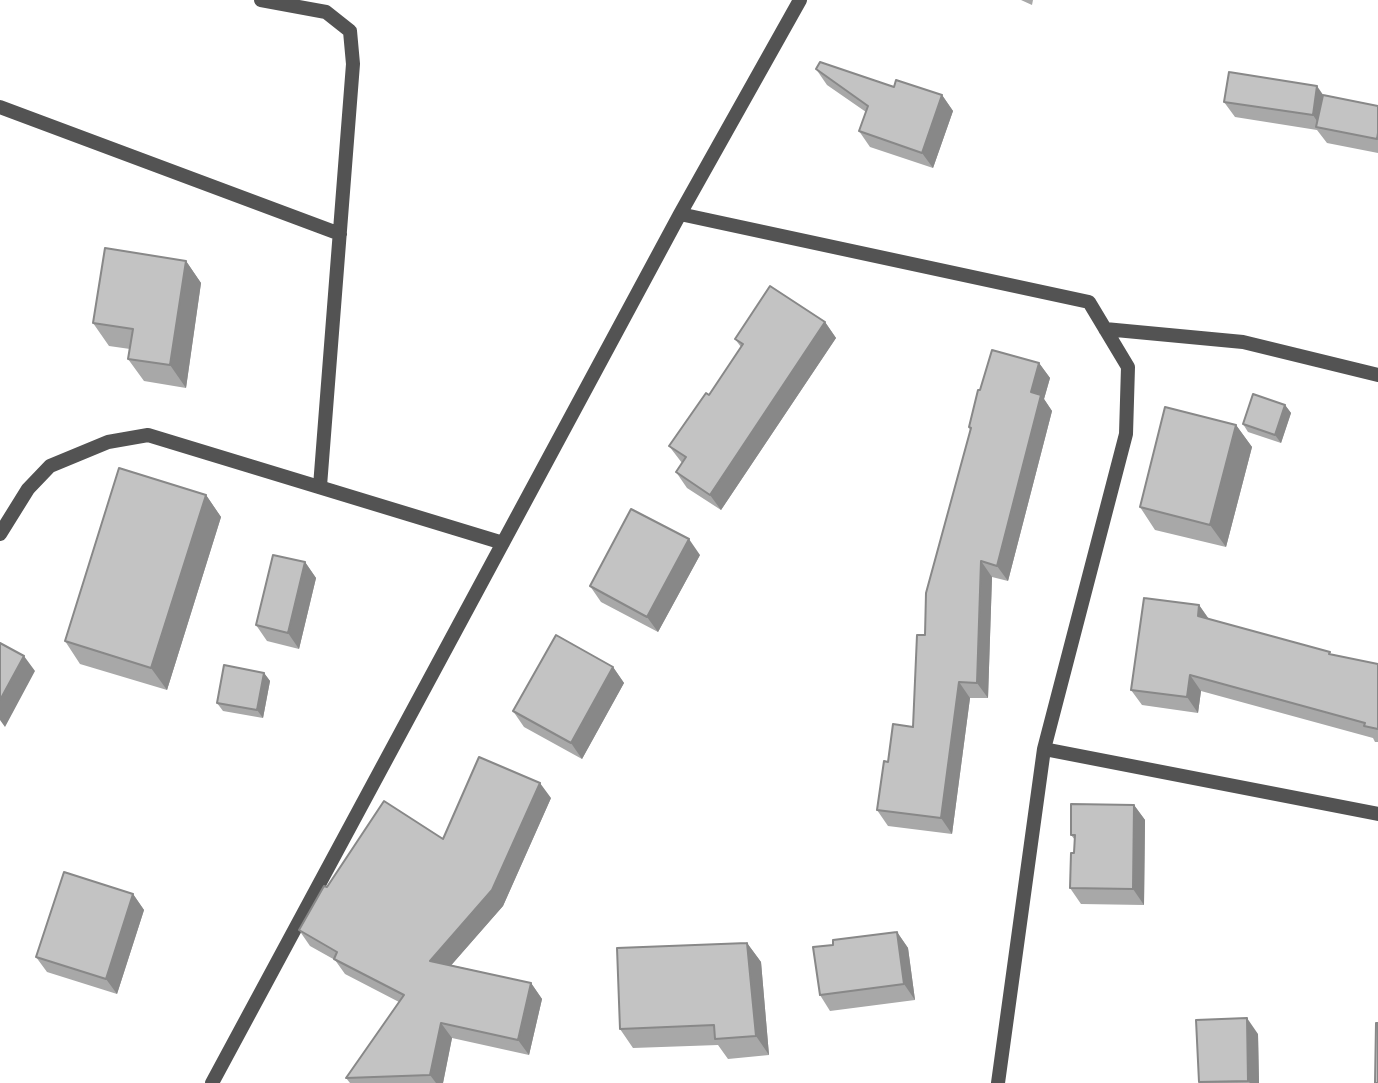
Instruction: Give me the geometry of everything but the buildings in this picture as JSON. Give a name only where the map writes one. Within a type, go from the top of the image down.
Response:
[{"type":"street","points":[[261,0],[326,12],[350,31],[354,64],[320,486]]},
{"type":"street","points":[[212,1083],[680,214],[800,0]]},
{"type":"street","points":[[0,107],[340,234]]},
{"type":"street","points":[[680,214],[1089,302],[1128,367],[1126,433],[1044,749],[993,1082]]},
{"type":"street","points":[[1105,328],[1243,342],[1378,375]]},
{"type":"street","points":[[0,534],[28,489],[50,466],[108,442],[148,435],[503,543]]},
{"type":"street","points":[[1044,749],[1378,814]]}]
